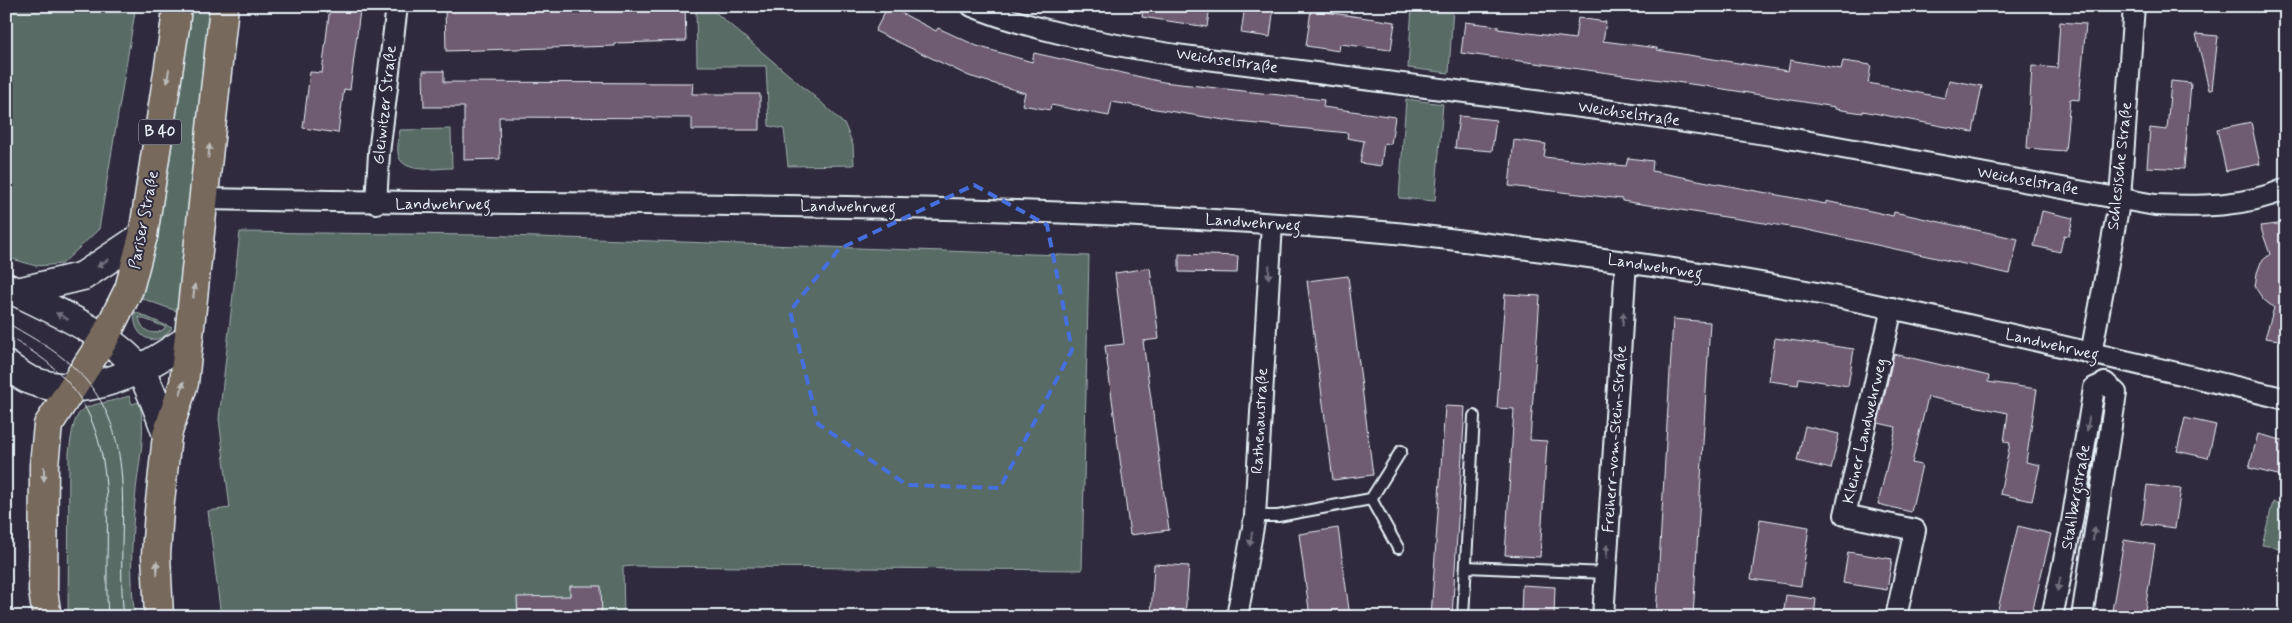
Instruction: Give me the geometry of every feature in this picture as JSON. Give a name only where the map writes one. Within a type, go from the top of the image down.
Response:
[{"type":"main road","points":[[159,617],[156,555],[167,435],[184,384],[224,6]]},
{"type":"main road","name":"Pariser Straße","points":[[44,608],[44,465],[48,425],[104,339],[129,289],[143,236],[176,17]]},
{"type":"main road","points":[[12,290],[83,276],[143,236]]},
{"type":"main road","points":[[12,290],[104,339],[123,352],[139,370],[154,400],[167,435]]},
{"type":"main road","points":[[6,365],[30,380],[73,389],[139,370],[188,339]]},
{"type":"main road","points":[[30,380],[43,407],[48,425]]},
{"type":"street","name":"Gleiwitzer Straße","points":[[376,203],[379,153],[396,6]]},
{"type":"street","name":"Weichselstraße","points":[[972,6],[1045,30],[1128,47],[1605,110],[1743,131],[2155,205],[2200,206],[2248,201],[2286,190]]},
{"type":"street","name":"Schlesische Straße","points":[[2101,356],[2120,198],[2134,6]]},
{"type":"street","name":"Landwehrweg","points":[[204,199],[376,203],[854,206],[1125,215],[1398,233],[1626,262],[1892,308],[2286,399]]},
{"type":"street","name":"Rathenaustraße","points":[[1237,617],[1255,516],[1272,224]]},
{"type":"street","name":"Freiherr-vom-Stein-Straße","points":[[1603,617],[1626,262]]},
{"type":"street","name":"Kleiner Landwehrweg","points":[[1892,308],[1845,515],[1915,530],[1896,617]]},
{"type":"street","name":"Stahlbergstraße","points":[[2082,617],[2116,392],[2105,383],[2101,356]]},
{"type":"street","name":"Stahlbergstraße","points":[[2052,617],[2072,522],[2094,388],[2105,383]]},
{"type":"lane","points":[[1463,617],[1474,416]]},
{"type":"lane","points":[[1255,516],[1278,516],[1371,499],[1401,451]]},
{"type":"lane","points":[[1371,499],[1398,548]]},
{"type":"lane","points":[[1466,567],[1606,573]]},
{"type":"highlighted area","points":[[974,185],[1047,225],[1072,350],[1000,488],[907,485],[818,424],[790,311],[839,249]]},
{"type":"green space","points":[[6,6],[136,6],[99,229],[62,264],[36,266],[6,257]]},
{"type":"green space","points":[[189,6],[213,6],[179,312],[141,298],[151,262],[165,190]]},
{"type":"green space","points":[[696,6],[708,6],[822,103],[845,125],[853,145],[854,165],[788,166],[784,129],[769,126],[766,66],[697,66]]},
{"type":"green space","points":[[1412,6],[1453,6],[1449,73],[1408,68]]},
{"type":"green space","points":[[1406,99],[1443,104],[1435,201],[1399,198]]},
{"type":"green space","points":[[451,129],[452,168],[413,168],[401,161],[398,154],[400,130]]},
{"type":"green space","points":[[240,232],[478,235],[1089,256],[1082,570],[633,566],[623,567],[624,617],[221,617],[208,511],[230,508],[219,419]]},
{"type":"green space","points":[[135,312],[172,328],[166,335],[159,338],[146,338],[137,329]],"holes":[[[139,317],[165,327],[161,331],[149,332],[142,326]]]},
{"type":"green space","points":[[129,396],[132,404],[139,402],[142,424],[142,446],[132,538],[132,585],[135,617],[68,617],[69,453],[75,423],[78,414],[84,409]]},
{"type":"green space","points":[[6,478],[10,478],[10,545],[6,539]]},
{"type":"green space","points":[[2273,502],[2286,505],[2286,549],[2262,545]]},
{"type":"building","points":[[330,6],[360,10],[350,90],[344,89],[338,133],[303,128],[310,72],[322,73]]},
{"type":"building","points":[[445,6],[685,6],[686,41],[615,43],[615,46],[446,51]]},
{"type":"building","points":[[888,6],[936,31],[938,28],[977,46],[1032,62],[1034,53],[1163,82],[1324,100],[1323,107],[1395,117],[1391,144],[1384,143],[1381,166],[1360,163],[1364,141],[1347,138],[1348,133],[1237,122],[1112,102],[1109,116],[1051,105],[1050,110],[1022,105],[1025,93],[969,76],[875,31]]},
{"type":"building","points":[[1143,6],[1210,6],[1207,27],[1142,17]]},
{"type":"building","points":[[1245,6],[1274,6],[1270,37],[1241,33]]},
{"type":"building","points":[[1311,10],[1395,22],[1391,50],[1340,44],[1339,51],[1306,46]]},
{"type":"building","points":[[1578,18],[1606,22],[1603,41],[1657,48],[1657,50],[1788,71],[1790,60],[1841,69],[1843,61],[1871,65],[1868,83],[1945,98],[1949,80],[1982,86],[1973,132],[1863,111],[1863,113],[1835,109],[1835,107],[1705,86],[1461,53],[1465,22],[1498,26],[1498,29],[1575,39]]},
{"type":"building","points":[[2060,22],[2086,24],[2079,100],[2070,99],[2065,151],[2027,148],[2032,66],[2057,68]]},
{"type":"building","points":[[2196,34],[2218,36],[2212,90],[2209,90]]},
{"type":"building","points":[[423,71],[444,71],[444,82],[693,83],[692,94],[760,94],[760,130],[692,130],[692,118],[499,117],[500,159],[464,160],[464,107],[424,107]]},
{"type":"building","points":[[2171,81],[2191,83],[2184,169],[2147,167],[2150,128],[2167,130]]},
{"type":"building","points":[[1459,116],[1496,120],[1492,151],[1455,148]]},
{"type":"building","points":[[2251,122],[2260,164],[2226,171],[2217,129]]},
{"type":"building","points":[[1514,140],[1546,144],[1544,157],[1626,166],[1628,158],[1653,161],[1652,171],[1826,204],[1826,201],[1893,216],[1894,212],[2018,239],[2010,274],[1803,229],[1622,201],[1622,199],[1509,186]]},
{"type":"building","points":[[2042,211],[2073,218],[2069,236],[2064,235],[2060,252],[2034,246]]},
{"type":"building","points":[[2286,223],[2286,341],[2265,338],[2274,308],[2263,299],[2255,287],[2261,262],[2270,254],[2260,226]]},
{"type":"building","points":[[1179,254],[1238,256],[1237,273],[1179,272]]},
{"type":"building","points":[[1150,268],[1159,339],[1143,341],[1169,530],[1130,535],[1105,346],[1124,344],[1115,273]]},
{"type":"building","points":[[1348,276],[1373,475],[1333,480],[1307,281]]},
{"type":"building","points":[[1505,294],[1540,296],[1530,440],[1547,441],[1540,557],[1505,555],[1514,409],[1497,408]]},
{"type":"building","points":[[1673,319],[1710,322],[1693,617],[1656,617]]},
{"type":"building","points":[[1775,338],[1854,349],[1848,386],[1799,378],[1798,385],[1769,381]]},
{"type":"building","points":[[1894,354],[1989,376],[1988,382],[2037,389],[2026,462],[2040,465],[2032,501],[2000,494],[2010,443],[2004,442],[2008,413],[1928,397],[1912,463],[1922,465],[1911,512],[1878,504],[1896,427],[1878,423]]},
{"type":"building","points":[[1445,406],[1465,407],[1452,617],[1431,617]]},
{"type":"building","points":[[2185,418],[2216,425],[2208,458],[2177,451]]},
{"type":"building","points":[[1805,426],[1839,434],[1831,469],[1797,461]]},
{"type":"building","points":[[2258,434],[2286,441],[2286,477],[2249,468]]},
{"type":"building","points":[[2147,485],[2181,489],[2175,528],[2142,524]]},
{"type":"building","points":[[1760,519],[1809,527],[1801,586],[1751,579]]},
{"type":"building","points":[[2018,526],[2051,534],[2031,617],[1996,617]]},
{"type":"building","points":[[1338,528],[1350,617],[1310,617],[1299,534]]},
{"type":"building","points":[[2124,540],[2155,545],[2144,617],[2111,617]]},
{"type":"building","points":[[1848,552],[1892,559],[1887,590],[1843,583]]},
{"type":"building","points":[[1154,564],[1189,566],[1185,617],[1151,617]]},
{"type":"building","points":[[1522,585],[1555,587],[1554,617],[1521,617]]},
{"type":"building","points":[[570,586],[601,586],[602,617],[518,617],[517,597],[570,596]]},
{"type":"building","points":[[1786,595],[1816,599],[1814,617],[1783,617]]},
{"type":"tram line","points":[[6,322],[64,359],[91,386],[108,415],[117,446],[122,479],[124,617]]},
{"type":"tram line","points":[[6,335],[39,356],[56,370],[78,396],[93,424],[102,454],[106,486],[108,617]]}]
